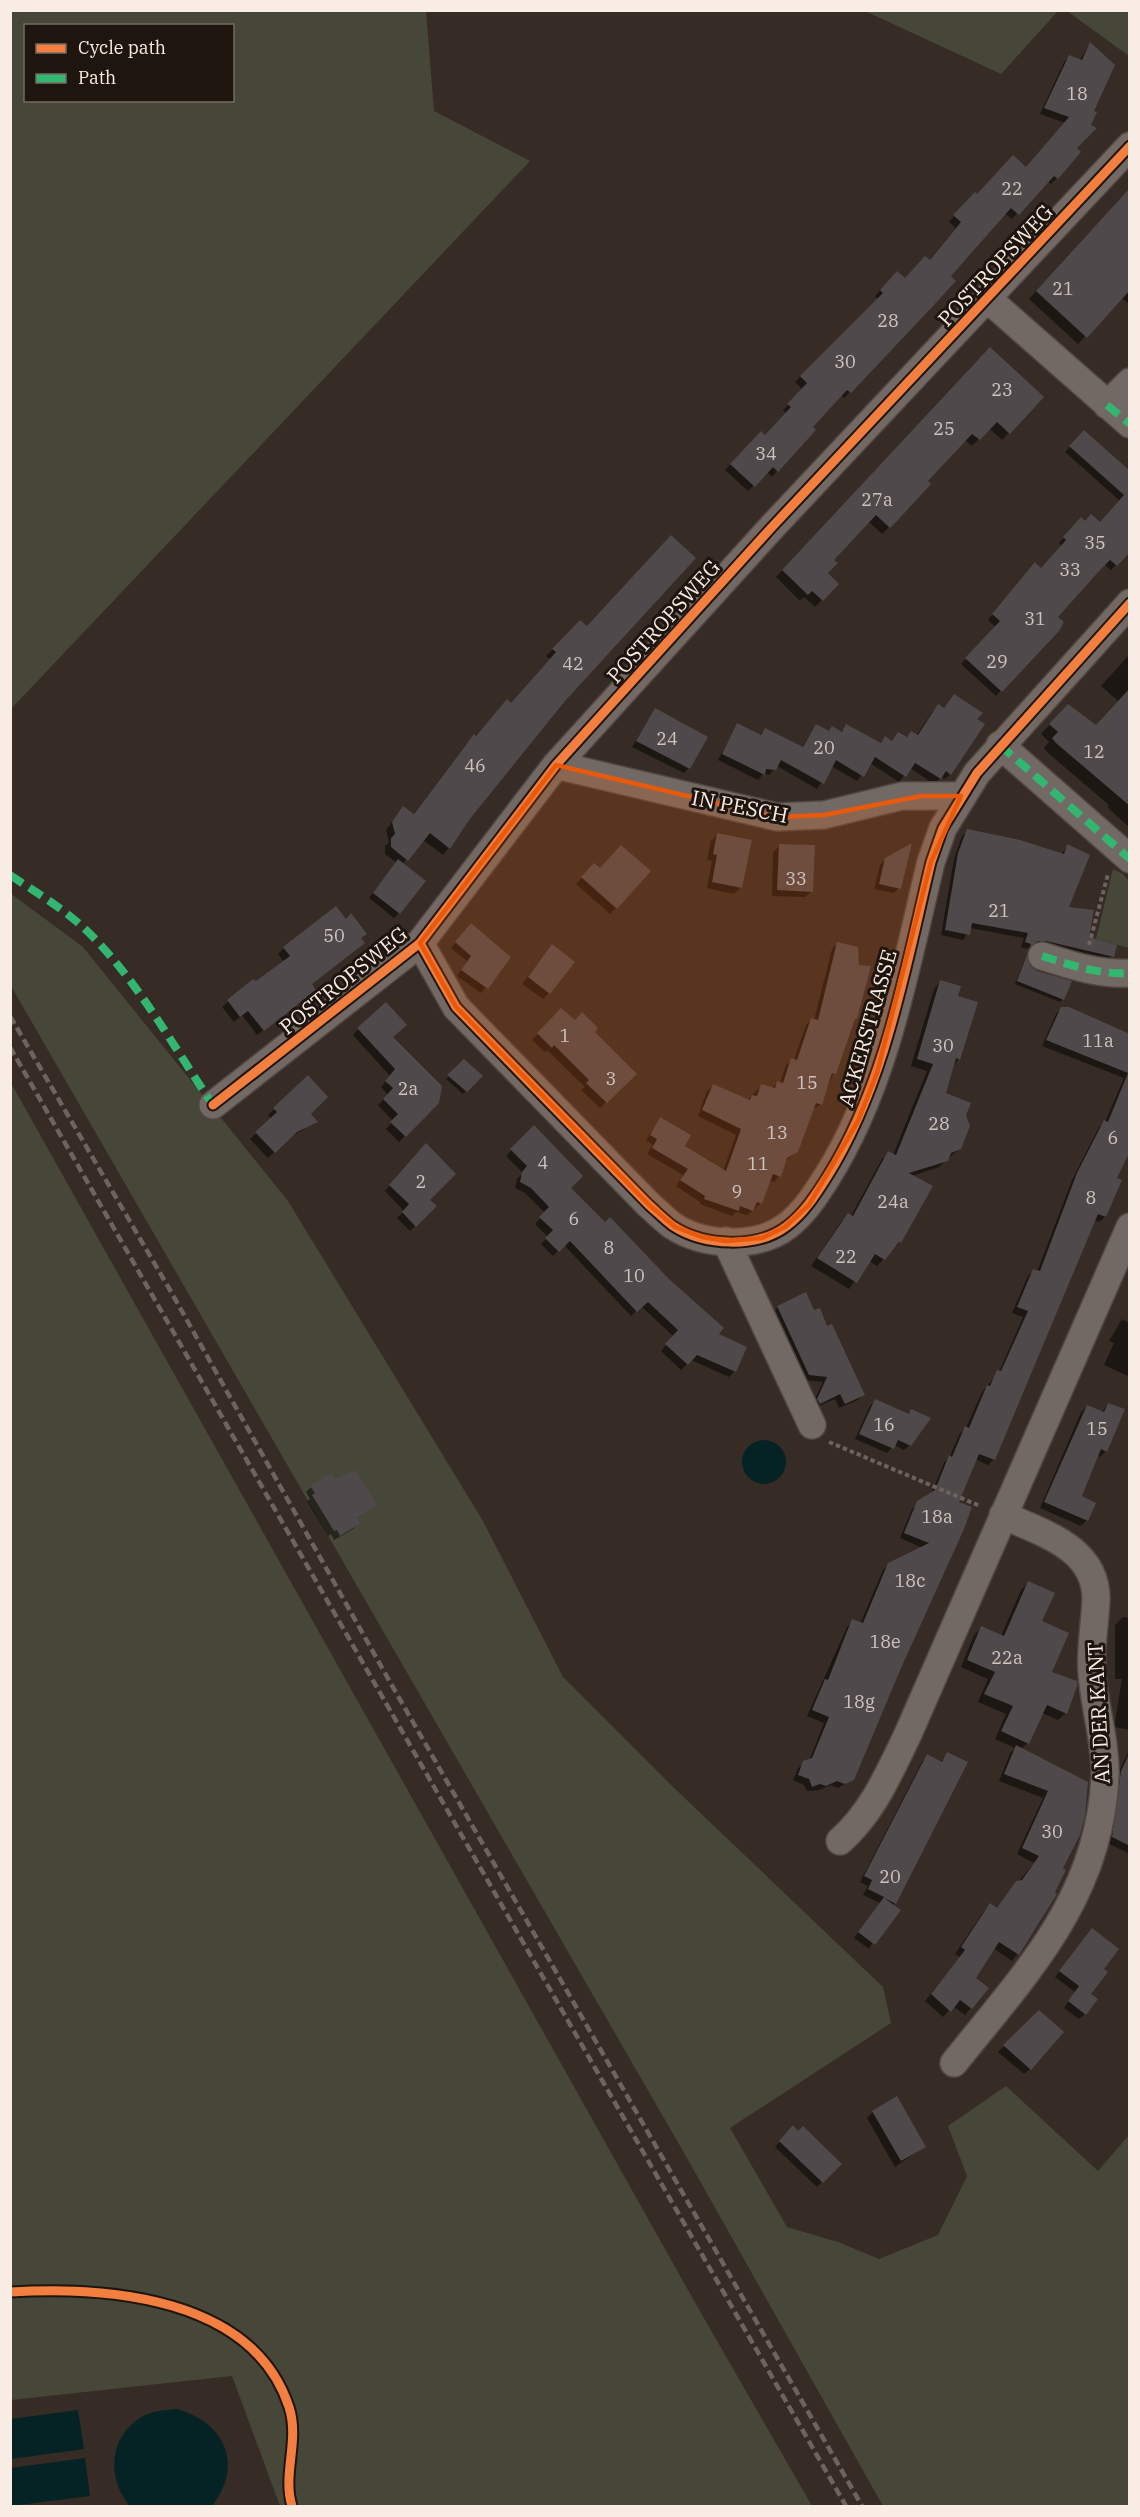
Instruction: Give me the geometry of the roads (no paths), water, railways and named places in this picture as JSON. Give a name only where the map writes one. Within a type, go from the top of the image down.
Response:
[{"type":"street","name":"POSTROPSWEG","points":[[213,1105],[420,942],[556,765],[772,527],[1130,146]]},
{"type":"street","points":[[988,299],[1130,424]]},
{"type":"street","points":[[1107,405],[1130,382]]},
{"type":"street","name":"ACKERSTRASSE","points":[[420,942],[456,1007],[649,1205],[675,1227],[702,1237],[726,1241],[762,1238],[786,1227],[810,1205],[858,1121],[879,1064],[931,862],[943,828],[961,796],[1000,745],[1130,603]]},
{"type":"street","points":[[1000,745],[1119,864]]},
{"type":"street","name":"IN PESCH","points":[[556,765],[777,816],[824,815],[902,796],[961,796]]},
{"type":"street","points":[[1042,956],[1082,969],[1116,974],[1130,973]]},
{"type":"street","points":[[840,1841],[857,1825],[873,1804],[908,1734],[1130,1227]]},
{"type":"street","points":[[726,1241],[812,1425]]},
{"type":"street","name":"AN DER KANT","points":[[954,2062],[1031,1967],[1074,1900],[1098,1825],[1105,1773],[1091,1670],[1096,1586],[1087,1562],[1074,1551],[1050,1537],[1003,1515]]},
{"type":"water","points":[[764,1440],[780,1446],[786,1462],[780,1478],[764,1484],[748,1478],[742,1462],[748,1446]]},
{"type":"water","points":[[177,2409],[194,2415],[218,2435],[228,2461],[227,2475],[222,2490],[212,2506],[130,2506],[118,2485],[115,2473],[116,2450],[121,2439],[127,2429],[142,2417]]},
{"type":"water","points":[[78,2410],[84,2449],[11,2459],[11,2419]]},
{"type":"water","points":[[85,2458],[90,2496],[11,2506],[11,2468]]},
{"type":"railway","points":[[10,1016],[170,1290],[390,1682],[862,2506]]},
{"type":"railway","points":[[10,1047],[846,2506]]}]
